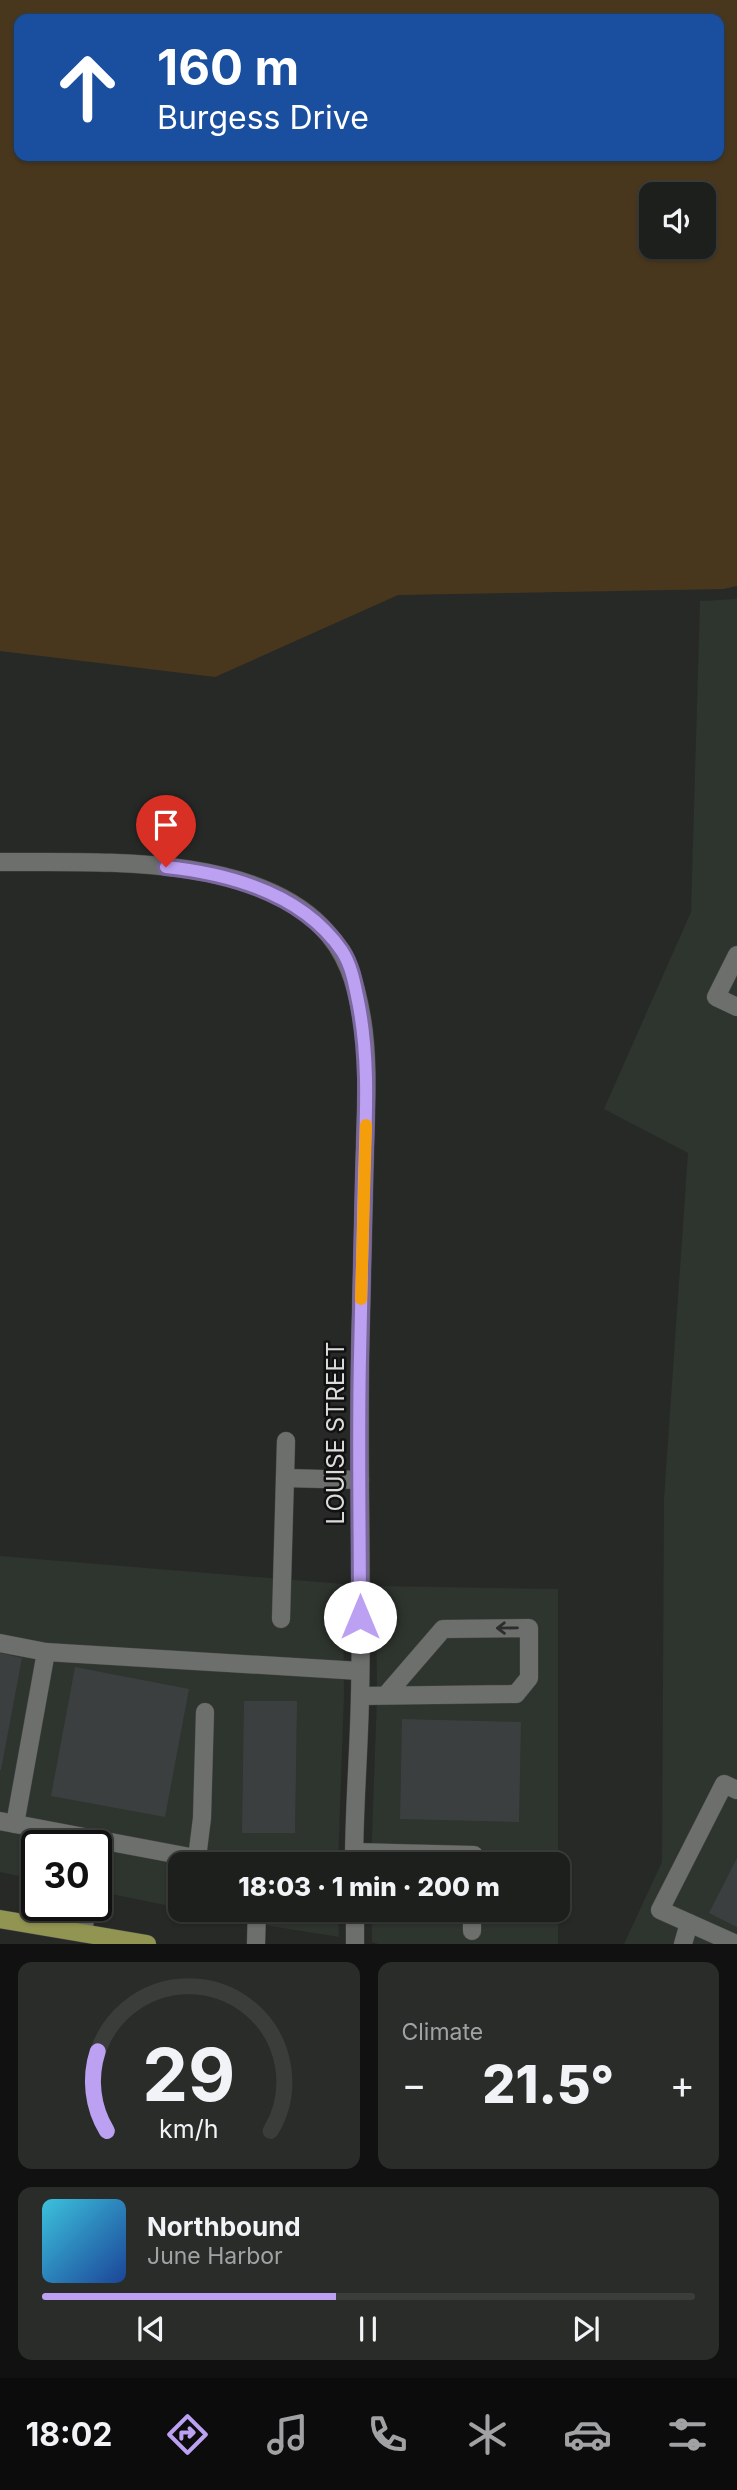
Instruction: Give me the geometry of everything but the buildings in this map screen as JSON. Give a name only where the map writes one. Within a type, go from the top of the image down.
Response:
[{"type":"main road","points":[[0,1919],[146,1944]]},
{"type":"street","name":"LOUISE STREET","points":[[0,862],[146,864],[207,871],[268,891],[305,911],[343,953],[352,973],[362,1020],[367,1075],[360,1358],[360,1696],[354,1852]]},
{"type":"street","points":[[737,955],[716,997],[737,1006]]},
{"type":"street","points":[[281,1619],[286,1441]]},
{"type":"street","points":[[285,1478],[360,1480]]},
{"type":"street","points":[[360,1696],[516,1694],[529,1678],[529,1628],[443,1629],[386,1695]]},
{"type":"street","points":[[0,1643],[46,1652],[360,1671]]},
{"type":"street","points":[[39,1830],[8,1822],[46,1652]]},
{"type":"street","points":[[199,1852],[205,1712]]},
{"type":"street","points":[[736,1944],[660,1910],[724,1784],[737,1790]]},
{"type":"street","points":[[112,1847],[168,1854]]},
{"type":"street","points":[[83,1933],[85,1921]]},
{"type":"street","points":[[256,1944],[257,1922]]},
{"type":"street","points":[[355,1922],[355,1944]]},
{"type":"street","points":[[472,1922],[472,1931]]},
{"type":"street","points":[[684,1944],[689,1923]]},
{"type":"shaded area","points":[[0,0],[737,0],[737,586],[723,589],[398,595],[215,677],[0,651]]},
{"type":"shaded area","points":[[737,599],[737,1944],[624,1944],[662,1862],[664,1498],[688,1153],[604,1109],[691,912],[700,601]]},
{"type":"shaded area","points":[[0,1556],[343,1584],[344,1695],[338,1852],[168,1852],[168,1906],[112,1894],[112,1830],[21,1830],[21,1877],[0,1872]]},
{"type":"shaded area","points":[[376,1586],[558,1589],[558,1852],[371,1852],[377,1696]]},
{"type":"shaded area","points":[[248,1922],[338,1922],[339,1937]]},
{"type":"shaded area","points":[[372,1922],[558,1922],[558,1944],[372,1942]]},
{"type":"slow traffic","points":[[361,1299],[366,1125]]},
{"type":"route","points":[[166,867],[207,871],[268,891],[305,911],[343,953],[352,973],[362,1020],[367,1075],[360,1358],[360,1617]]}]
